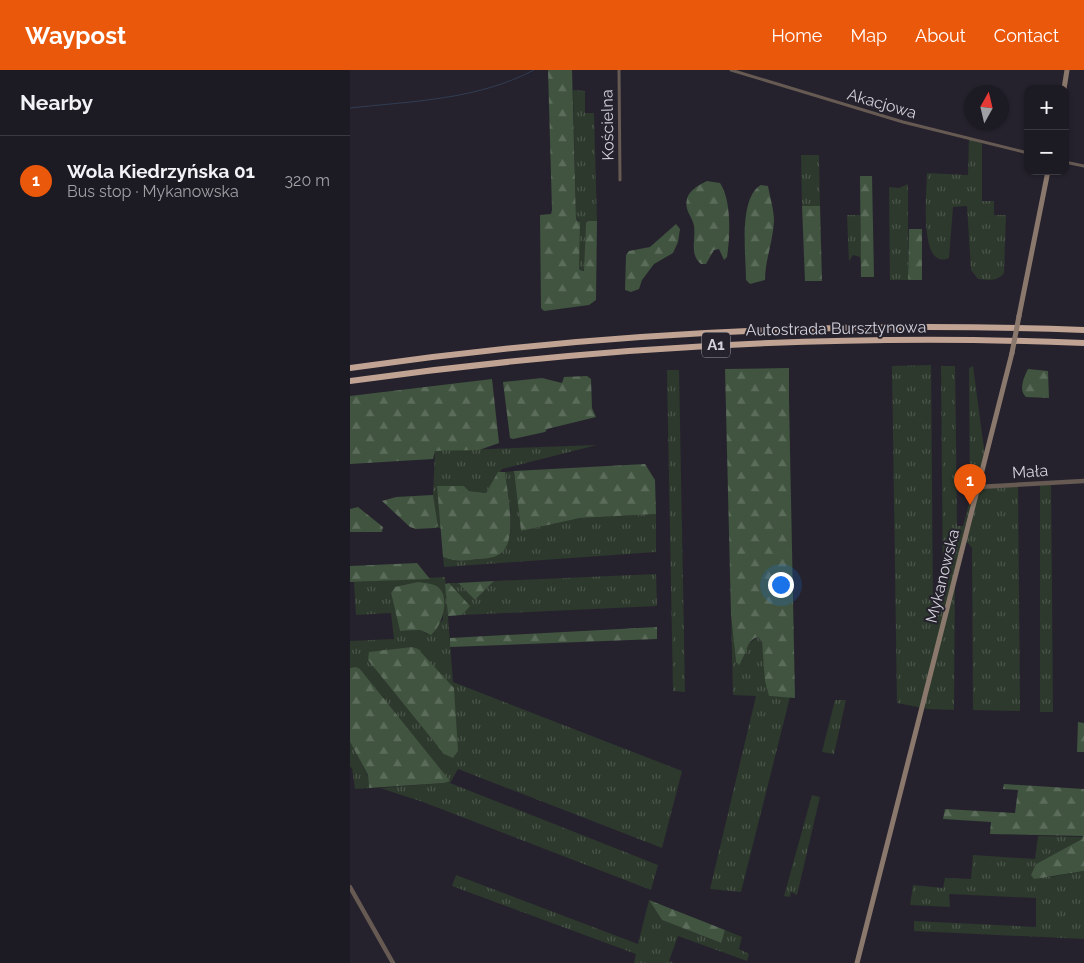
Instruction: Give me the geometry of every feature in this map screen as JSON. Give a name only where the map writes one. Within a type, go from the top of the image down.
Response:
[{"type":"highway","name":"Autostrada Bursztynowa","points":[[350,368],[523,346],[728,331],[901,327],[1084,330]]},
{"type":"highway","name":"Autostrada Bursztynowa","points":[[350,382],[542,358],[699,346],[901,340],[1084,343]]},
{"type":"main road","points":[[1065,85],[1068,70]]},
{"type":"main road","name":"Mykanowska","points":[[857,963],[1012,353],[1047,175]]},
{"type":"street","name":"Kościelna","points":[[618,70],[620,180]]},
{"type":"street","name":"Akacjowa","points":[[732,70],[903,122],[1024,152]]},
{"type":"street","points":[[1069,163],[1084,166]]},
{"type":"street","name":"Mała","points":[[978,487],[1084,481]]},
{"type":"street","points":[[350,888],[393,963]]},
{"type":"green space","points":[[548,70],[572,70],[576,219],[580,223],[579,267],[580,270],[584,271],[586,223],[588,221],[597,221],[596,300],[589,305],[544,311],[541,308],[540,215],[551,214],[552,210]]},
{"type":"green space","points":[[573,90],[585,91],[585,113],[594,113],[597,221],[588,221],[586,223],[585,269],[582,271],[579,267],[579,220],[576,219]]},
{"type":"green space","points":[[969,139],[982,142],[982,201],[994,201],[994,215],[1006,215],[1004,273],[992,280],[978,279],[971,270],[967,206],[953,207],[949,258],[939,259],[932,253],[928,241],[926,227],[927,173],[968,175]]},
{"type":"green space","points":[[801,155],[819,155],[820,206],[802,206]]},
{"type":"green space","points":[[860,176],[872,176],[874,277],[861,277]]},
{"type":"green space","points":[[707,181],[720,183],[727,199],[729,240],[727,257],[724,260],[719,249],[714,250],[706,264],[701,264],[695,256],[694,226],[686,203],[692,190]]},
{"type":"green space","points":[[908,184],[908,280],[890,280],[889,187],[899,188]]},
{"type":"green space","points":[[761,185],[768,186],[774,221],[765,280],[750,284],[746,280],[746,214],[754,192]]},
{"type":"green space","points":[[802,206],[820,206],[822,281],[805,281]]},
{"type":"green space","points":[[847,215],[860,215],[861,261],[860,257],[853,255],[849,261]]},
{"type":"green space","points":[[676,224],[680,229],[678,242],[673,253],[654,264],[642,280],[639,289],[631,292],[625,290],[626,255],[629,251],[650,247]]},
{"type":"green space","points":[[909,229],[922,229],[922,280],[908,280]]},
{"type":"green space","points":[[931,365],[933,606],[937,605],[943,594],[941,366],[955,366],[957,526],[963,526],[970,500],[969,368],[973,366],[985,456],[978,487],[1018,485],[1020,711],[973,710],[972,548],[968,543],[964,542],[955,577],[954,710],[928,709],[897,703],[892,366]]},
{"type":"green space","points":[[789,368],[795,698],[769,696],[765,681],[762,642],[758,637],[748,645],[739,665],[736,662],[731,615],[725,369]]},
{"type":"green space","points":[[1028,369],[1048,371],[1049,398],[1026,397],[1022,391],[1022,383]]},
{"type":"green space","points":[[667,370],[679,370],[685,692],[673,691]]},
{"type":"green space","points":[[587,376],[591,379],[592,408],[596,417],[547,429],[545,432],[510,438],[503,382],[542,378],[562,383],[564,377]]},
{"type":"green space","points":[[492,379],[499,443],[479,450],[435,451],[433,459],[350,464],[350,396]]},
{"type":"green space","points":[[597,445],[502,469],[486,493],[469,491],[464,486],[438,487],[441,528],[435,528],[438,526],[433,495],[435,451]]},
{"type":"green space","points":[[645,464],[655,480],[656,514],[580,518],[521,531],[514,471]]},
{"type":"green space","points":[[514,471],[521,531],[580,518],[656,514],[656,552],[444,567],[443,557],[464,561],[472,560],[492,556],[503,548],[511,527],[511,513],[505,472]]},
{"type":"green space","points":[[498,472],[505,472],[509,503],[510,527],[506,547],[500,554],[489,558],[460,561],[443,557],[437,486],[464,486],[469,491],[486,493]]},
{"type":"green space","points":[[1051,482],[1053,712],[1040,712],[1040,483]]},
{"type":"green space","points":[[433,495],[438,526],[435,528],[416,529],[410,527],[382,501],[396,497]]},
{"type":"green space","points":[[358,507],[383,527],[382,532],[350,532],[350,509]]},
{"type":"green space","points":[[417,563],[430,579],[350,582],[350,566]]},
{"type":"green space","points":[[656,574],[657,606],[462,615],[469,606],[449,583],[458,583],[475,600],[494,581]]},
{"type":"green space","points":[[445,577],[453,682],[682,771],[662,848],[458,769],[450,783],[658,865],[651,890],[423,802],[380,788],[449,781],[360,669],[350,668],[350,641],[394,639],[391,613],[356,615],[354,582]],"holes":[[[395,587],[443,598],[443,620],[427,634],[420,630],[400,631],[391,593]],[[368,660],[443,677],[454,688],[444,754]]]},
{"type":"green space","points":[[494,581],[475,600],[458,583]]},
{"type":"green space","points":[[418,582],[438,587],[444,598],[443,612],[439,625],[431,635],[420,630],[400,631],[391,593],[395,587]]},
{"type":"green space","points":[[449,583],[470,606],[462,615],[448,616],[445,584]]},
{"type":"green space","points":[[731,615],[736,662],[742,662],[748,644],[758,637],[762,642],[769,696],[790,697],[741,892],[710,889],[756,696],[733,695]]},
{"type":"green space","points":[[657,627],[657,639],[450,647],[450,638]]},
{"type":"green space","points":[[412,647],[418,649],[454,688],[458,751],[453,758],[444,754],[368,660],[369,652]]},
{"type":"green space","points":[[356,667],[360,669],[450,781],[369,788],[368,775],[350,742],[350,668]]},
{"type":"green space","points":[[835,700],[846,700],[834,754],[822,752]]},
{"type":"green space","points":[[1078,722],[1084,723],[1084,752],[1077,752]]},
{"type":"green space","points":[[350,742],[368,776],[369,788],[355,789],[352,768],[350,767]]},
{"type":"green space","points":[[1004,784],[1084,789],[1084,871],[1034,879],[1031,875],[1036,864],[1082,839],[1083,836],[990,834],[991,822],[943,819],[945,809],[1015,813],[1018,790],[1003,789]]},
{"type":"green space","points":[[812,795],[820,797],[797,895],[791,892],[790,897],[784,896]]},
{"type":"green space","points":[[1038,836],[1083,837],[1036,864],[1050,877],[1084,871],[1084,939],[914,931],[914,921],[1036,927],[1036,898],[949,894],[950,907],[910,905],[913,885],[943,888],[945,878],[971,879],[973,855],[1035,859]]},
{"type":"green space","points":[[456,875],[638,944],[649,900],[662,920],[720,943],[725,930],[742,937],[739,949],[749,954],[747,961],[678,936],[669,961],[674,963],[634,963],[636,954],[452,886]]},
{"type":"green space","points":[[649,900],[725,930],[721,943],[662,920]]},
{"type":"waterway","points":[[350,108],[444,98],[490,88],[534,70]]},
{"type":"place","name":"Wola Kiedrzyńska 01","points":[[970,505]]}]
